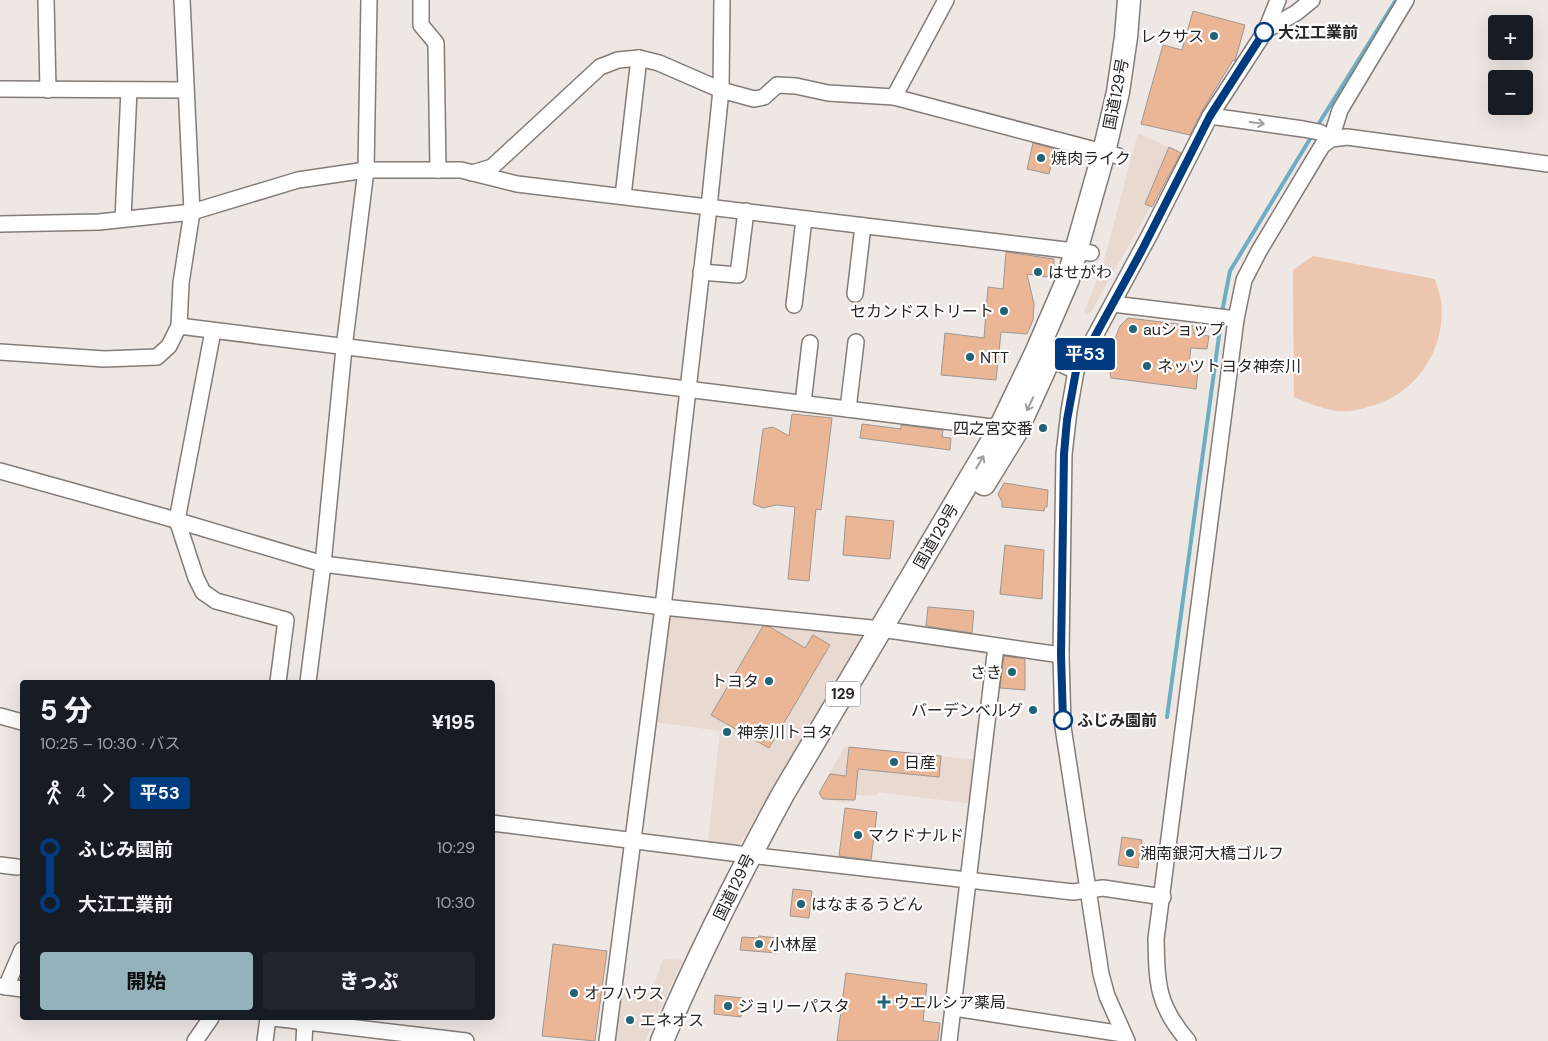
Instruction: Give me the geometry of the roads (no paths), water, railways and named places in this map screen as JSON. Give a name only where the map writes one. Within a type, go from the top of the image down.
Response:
[{"type":"highway","name":"国道129号","points":[[1111,154],[1129,0]]},
{"type":"highway","name":"国道129号","points":[[662,1041],[680,998],[758,856],[806,781],[1000,428],[1043,356],[1081,284],[1083,252],[1111,154],[1131,97],[1144,0]]},
{"type":"highway","name":"国道129号","points":[[888,630],[947,543],[1016,432],[1043,356]]},
{"type":"highway","name":"国道129号","points":[[678,1041],[758,856]]},
{"type":"street","points":[[46,0],[48,90]]},
{"type":"street","points":[[0,352],[104,359],[157,357],[169,346],[178,326],[181,283],[192,212],[182,0]]},
{"type":"street","points":[[308,680],[323,564],[344,348],[366,170],[369,0]]},
{"type":"street","points":[[421,0],[421,25],[436,43],[438,170]]},
{"type":"street","points":[[607,1041],[663,607],[702,272],[721,90],[722,0]]},
{"type":"street","points":[[894,97],[946,0]]},
{"type":"street","points":[[1125,1037],[1107,996],[1101,974],[1063,727],[1061,655],[1064,454],[1067,420],[1076,371],[1113,304],[1210,116],[1266,30],[1278,0]]},
{"type":"street","points":[[1266,30],[1296,13],[1312,0]]},
{"type":"street","points":[[1188,1041],[1177,1028],[1163,1004],[1157,979],[1156,939],[1163,897],[1236,319],[1244,280],[1259,251],[1322,146],[1325,136],[1340,110],[1406,0]]},
{"type":"street","points":[[470,173],[492,167],[600,67],[618,60],[639,58],[659,63],[721,90],[754,99],[764,96],[777,85],[796,86],[828,93],[894,97],[1111,154]]},
{"type":"street","points":[[623,196],[639,58]]},
{"type":"street","points":[[0,89],[185,90]]},
{"type":"street","points":[[123,219],[128,90]]},
{"type":"street","points":[[1210,116],[1303,129],[1325,136],[1347,137],[1548,164]]},
{"type":"street","points":[[0,224],[99,222],[192,212],[298,180],[366,170],[461,170],[516,184],[1083,252]]},
{"type":"street","points":[[702,272],[738,274],[746,211]]},
{"type":"street","points":[[794,305],[804,219]]},
{"type":"street","points":[[855,294],[862,226]]},
{"type":"street","points":[[1113,304],[1236,319]]},
{"type":"street","points":[[178,326],[1000,428]]},
{"type":"street","points":[[213,331],[177,520],[196,578],[203,592],[216,601],[286,620],[278,680]]},
{"type":"street","points":[[803,403],[810,342]]},
{"type":"street","points":[[848,409],[856,342]]},
{"type":"street","points":[[1043,356],[1076,371]]},
{"type":"street","points":[[0,471],[177,520],[323,564],[663,607],[888,630],[1061,655]]},
{"type":"street","points":[[950,1041],[996,646]]},
{"type":"street","points":[[0,716],[20,721]]},
{"type":"street","points":[[495,823],[1073,892],[1102,888],[1163,897]]},
{"type":"street","points":[[0,865],[18,867]]},
{"type":"street","points":[[20,954],[3,986],[20,988]]},
{"type":"street","points":[[954,1008],[1125,1037]]},
{"type":"street","points":[[194,1041],[210,1020]]},
{"type":"street","points":[[265,1041],[268,1020]]},
{"type":"street","points":[[290,1020],[441,1040],[466,1041]]},
{"type":"street","points":[[304,1041],[306,1022]]},
{"type":"waterway","points":[[1316,128],[1396,0]]},
{"type":"waterway","points":[[1222,312],[1230,271],[1313,134]]},
{"type":"waterway","points":[[1167,717],[1221,321]]},
{"type":"place","name":"大江工業前","points":[[1264,32]]},
{"type":"place","name":"レクサス","points":[[1214,36]]},
{"type":"place","name":"焼肉ライク","points":[[1041,158]]},
{"type":"place","name":"はせがわ","points":[[1038,272]]},
{"type":"place","name":"セカンドストリート","points":[[1004,311]]},
{"type":"place","name":"auショップ","points":[[1133,329]]},
{"type":"place","name":"NTT","points":[[970,357]]},
{"type":"place","name":"ネッツトヨタ神奈川","points":[[1147,366]]},
{"type":"place","name":"四之宮交番","points":[[1043,428]]},
{"type":"place","name":"さき","points":[[1012,672]]},
{"type":"place","name":"トヨタ","points":[[769,681]]},
{"type":"place","name":"バーデンベルグ","points":[[1033,710]]},
{"type":"place","name":"ふじみ園前","points":[[1063,720]]},
{"type":"place","name":"神奈川トヨタ","points":[[727,732]]},
{"type":"place","name":"日産","points":[[894,762]]},
{"type":"place","name":"マクドナルド","points":[[858,835]]},
{"type":"place","name":"湘南銀河大橋ゴルフ","points":[[1130,853]]},
{"type":"place","name":"はなまるうどん","points":[[801,904]]},
{"type":"place","name":"小林屋","points":[[759,944]]},
{"type":"place","name":"オフハウス","points":[[574,993]]},
{"type":"place","name":"ウエルシア薬局","points":[[884,1002]]},
{"type":"place","name":"ジョリーパスタ","points":[[728,1006]]},
{"type":"place","name":"エネオス","points":[[630,1020]]}]
